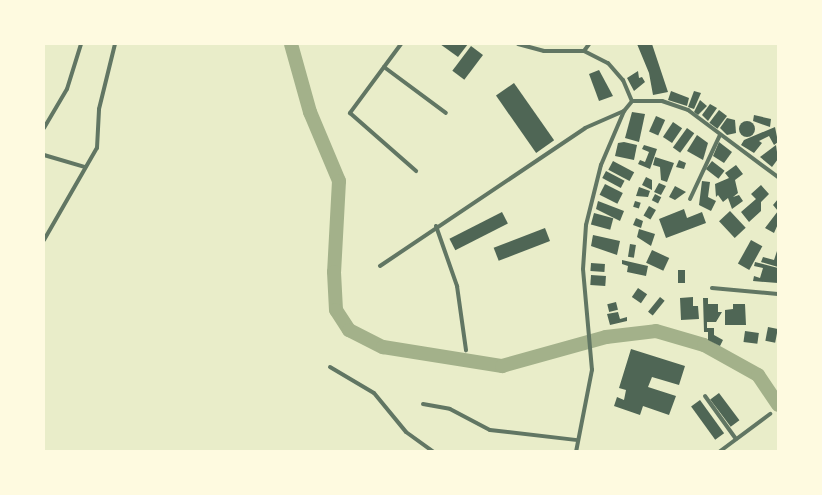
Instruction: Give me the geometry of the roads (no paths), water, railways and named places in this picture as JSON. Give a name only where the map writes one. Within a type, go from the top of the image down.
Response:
[{"type":"street","points":[[44,128],[67,89],[81,44]]},
{"type":"street","points":[[44,240],[78,186],[85,167],[97,148],[100,98],[115,44]]},
{"type":"street","points":[[401,44],[350,113],[416,171]]},
{"type":"street","points":[[518,44],[544,51],[584,51],[608,63],[622,80],[632,101]]},
{"type":"street","points":[[584,51],[589,44]]},
{"type":"street","points":[[384,67],[446,113]]},
{"type":"street","points":[[576,452],[592,370],[583,269],[586,225],[601,165],[624,111],[632,101]]},
{"type":"street","points":[[632,101],[662,101],[688,110],[778,177]]},
{"type":"street","points":[[380,266],[436,226],[585,128],[624,111]]},
{"type":"street","points":[[690,199],[720,135]]},
{"type":"street","points":[[44,155],[85,167]]},
{"type":"street","points":[[436,226],[457,286],[466,350]]},
{"type":"street","points":[[712,288],[778,294]]},
{"type":"street","points":[[330,368],[374,393],[396,423],[434,452]]},
{"type":"street","points":[[705,396],[736,440]]},
{"type":"street","points":[[423,404],[450,409],[490,430],[577,440]]},
{"type":"street","points":[[719,452],[771,414]]},
{"type":"waterway","points":[[291,44],[310,112],[339,181],[334,272],[336,310],[349,330],[383,347],[502,366],[606,337],[656,331],[704,345],[758,375],[778,405]]}]
